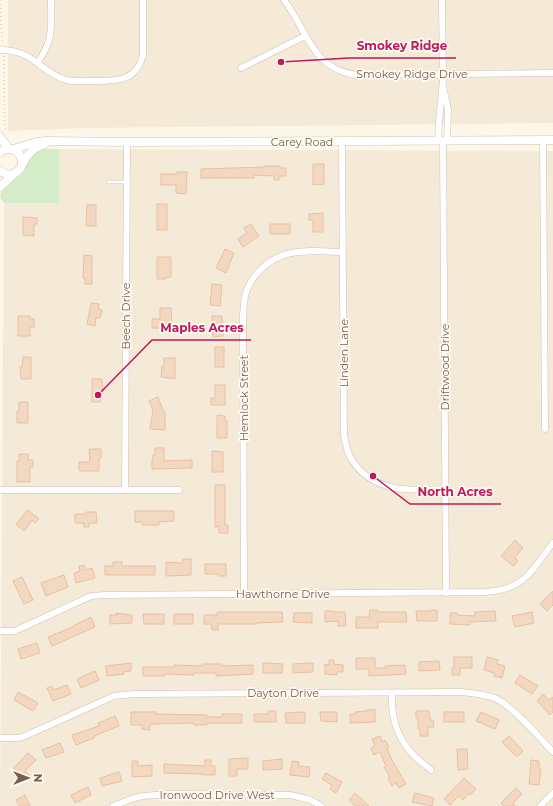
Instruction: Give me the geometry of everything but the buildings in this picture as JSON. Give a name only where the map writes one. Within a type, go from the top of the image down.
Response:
[{"type":"street","points":[[38,62],[48,46],[50,38],[51,0]]},
{"type":"street","points":[[0,50],[21,52],[59,77],[72,81],[116,81],[130,76],[141,62],[143,55],[143,0]]},
{"type":"street","name":"Smokey Ridge Drive","points":[[284,0],[291,9],[314,51],[326,63],[346,74],[553,74]]},
{"type":"street","points":[[442,0],[443,74]]},
{"type":"street","points":[[241,68],[305,36]]},
{"type":"street","name":"Driftwood Drive","points":[[443,74],[442,84],[448,110],[443,141],[446,593]]},
{"type":"street","points":[[0,171],[9,175],[18,170],[22,160],[19,153],[11,149],[2,134]]},
{"type":"street","points":[[543,140],[545,429]]},
{"type":"street","name":"Carey Road","points":[[0,152],[40,141],[342,142],[553,140]]},
{"type":"street","name":"Carey Road","points":[[0,187],[18,170],[25,157],[32,150],[52,142]]},
{"type":"street","name":"Beech Drive","points":[[125,490],[127,142]]},
{"type":"street","name":"Linden Lane","points":[[342,142],[344,436],[351,459],[367,476],[383,486],[401,489],[445,489]]},
{"type":"street","name":"Hemlock Street","points":[[244,594],[243,314],[246,295],[251,282],[259,271],[271,261],[287,254],[300,252],[343,252]]},
{"type":"street","points":[[0,490],[179,490]]},
{"type":"street","name":"Hawthorne Drive","points":[[0,631],[19,629],[91,596],[485,592],[510,588],[518,583],[530,573],[553,543]]},
{"type":"street","name":"Dayton Drive","points":[[0,738],[19,738],[114,696],[134,694],[461,692],[476,693],[498,700],[511,710],[553,752]]},
{"type":"street","points":[[392,693],[394,720],[399,733],[410,752],[431,770]]},
{"type":"street","points":[[540,806],[553,793]]},
{"type":"street","name":"Ironwood Drive West","points":[[113,806],[142,796],[176,794],[290,795],[311,800],[321,806]]},
{"type":"lane","points":[[108,182],[127,182]]},
{"type":"path","points":[[0,0],[3,42]]},
{"type":"path","points":[[2,134],[4,57]]},
{"type":"shaded area","points":[[8,0],[553,0],[553,123],[87,128],[8,131]]},
{"type":"shaded area","points":[[59,149],[553,151],[553,806],[0,806],[4,203],[59,203]]},
{"type":"green space","points":[[42,149],[59,149],[59,203],[4,203],[0,198],[2,189],[22,173],[28,160]]},
{"type":"place","name":"Smokey Ridge","points":[[281,62]]},
{"type":"place","name":"Maples Acres","points":[[98,395]]},
{"type":"place","name":"North Acres","points":[[373,476]]}]
